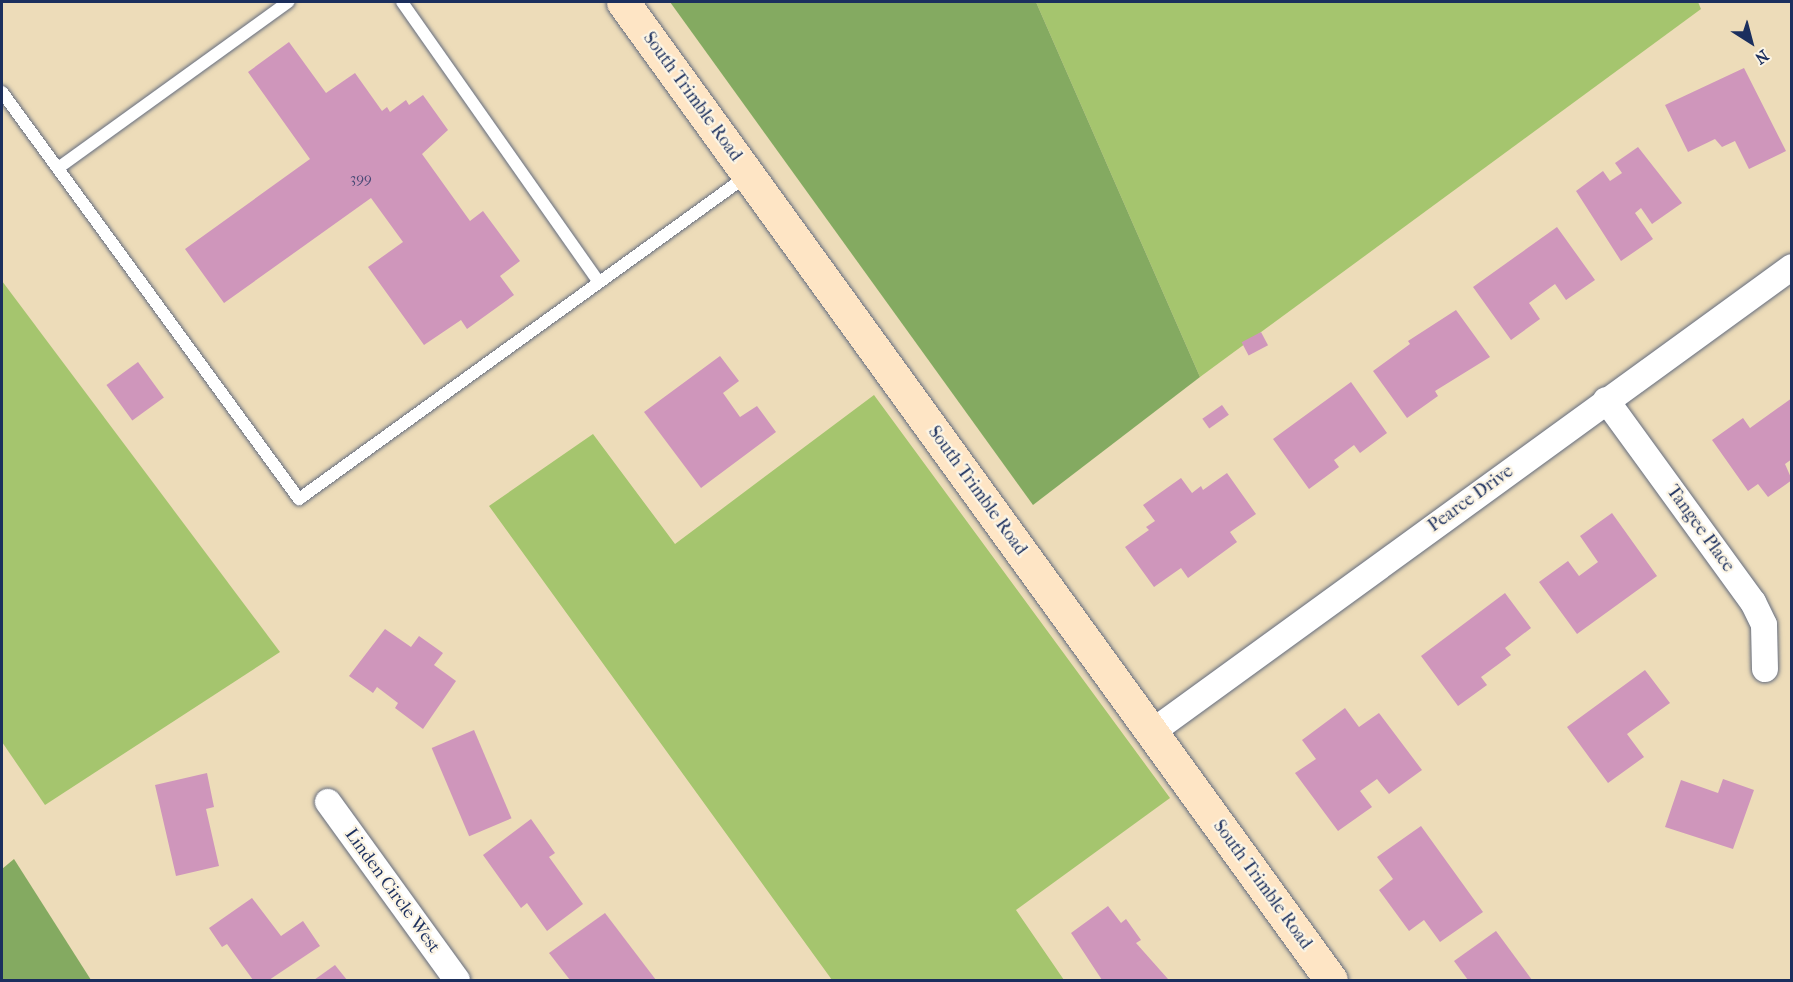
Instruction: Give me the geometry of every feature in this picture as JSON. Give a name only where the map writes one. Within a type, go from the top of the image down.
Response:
[{"type":"main road","name":"South Trimble Road","points":[[623,2],[1331,981]]},
{"type":"street","name":"Pearce Drive","points":[[1152,732],[1791,267]]},
{"type":"street","name":"Tangee Place","points":[[1606,400],[1753,602],[1764,625],[1766,669]]},
{"type":"street","name":"Linden Circle West","points":[[328,802],[457,981]]},
{"type":"lane","points":[[402,2],[599,282]]},
{"type":"lane","points":[[58,168],[284,3]]},
{"type":"lane","points":[[2,92],[299,499],[748,175]]},
{"type":"green space","points":[[670,2],[1036,2],[1200,377],[1033,505]]},
{"type":"green space","points":[[1036,2],[1698,2],[1701,9],[1200,377]]},
{"type":"green space","points":[[2,281],[280,652],[45,805],[2,742]]},
{"type":"green space","points":[[874,395],[1170,798],[1016,910],[1064,980],[832,980],[489,506],[593,434],[675,544]]},
{"type":"green space","points":[[14,859],[91,980],[2,980],[2,869]]},
{"type":"building","points":[[289,42],[326,93],[355,73],[382,111],[387,107],[390,112],[406,100],[409,105],[423,95],[448,130],[422,154],[470,221],[483,211],[520,261],[500,276],[514,295],[467,329],[461,320],[424,345],[368,267],[403,242],[371,198],[224,303],[185,249],[310,159],[248,72]]},
{"type":"building","points":[[1744,68],[1786,151],[1749,169],[1735,141],[1722,147],[1715,139],[1688,152],[1665,105]]},
{"type":"building","points":[[1638,147],[1682,203],[1652,224],[1641,208],[1635,213],[1653,239],[1621,261],[1576,191],[1603,171],[1610,181],[1622,173],[1615,163]]},
{"type":"building","points":[[1557,227],[1595,280],[1566,300],[1555,284],[1529,303],[1540,319],[1511,340],[1473,287]]},
{"type":"building","points":[[1456,310],[1490,357],[1435,391],[1438,396],[1407,418],[1373,371],[1410,344],[1408,341]]},
{"type":"building","points":[[1261,332],[1268,345],[1249,356],[1242,342]]},
{"type":"building","points":[[720,356],[739,381],[723,393],[740,417],[757,406],[776,432],[701,488],[644,412]]},
{"type":"building","points":[[138,362],[164,398],[132,421],[106,385]]},
{"type":"building","points":[[1351,382],[1387,433],[1360,453],[1354,445],[1334,460],[1339,467],[1309,489],[1273,439]]},
{"type":"building","points":[[1792,398],[1792,459],[1785,464],[1792,480],[1768,497],[1758,484],[1748,491],[1712,440],[1743,418],[1750,428]]},
{"type":"building","points":[[1222,405],[1229,415],[1209,429],[1202,419]]},
{"type":"building","points":[[1227,473],[1256,514],[1230,532],[1237,542],[1188,578],[1181,568],[1154,587],[1125,547],[1149,530],[1146,527],[1155,521],[1143,505],[1181,478],[1192,493],[1201,486],[1203,490]]},
{"type":"building","points":[[1612,513],[1657,576],[1577,634],[1539,582],[1568,561],[1579,576],[1598,562],[1580,536]]},
{"type":"building","points":[[1505,593],[1531,628],[1505,648],[1511,655],[1481,677],[1487,685],[1458,706],[1421,656]]},
{"type":"building","points":[[385,629],[411,647],[419,636],[443,653],[434,665],[456,681],[423,729],[395,708],[398,703],[377,687],[373,693],[349,676]]},
{"type":"building","points":[[1645,670],[1670,703],[1627,734],[1644,757],[1608,783],[1567,727]]},
{"type":"building","points":[[1345,708],[1359,727],[1379,713],[1422,770],[1389,794],[1377,779],[1360,791],[1372,807],[1338,831],[1295,773],[1316,759],[1302,740]]},
{"type":"building","points":[[474,730],[512,818],[469,836],[432,748]]},
{"type":"building","points":[[207,773],[214,807],[206,809],[219,866],[176,876],[155,785]]},
{"type":"building","points":[[1723,779],[1754,790],[1733,849],[1665,827],[1681,780],[1718,793]]},
{"type":"building","points":[[531,819],[555,853],[549,857],[583,904],[547,931],[527,903],[521,908],[483,855]]},
{"type":"building","points":[[1421,826],[1483,912],[1440,942],[1424,920],[1409,931],[1379,890],[1393,879],[1377,857]]},
{"type":"building","points":[[252,898],[281,936],[303,921],[320,946],[269,980],[253,980],[227,944],[222,947],[209,928]]},
{"type":"building","points":[[1108,906],[1121,923],[1126,919],[1141,940],[1136,943],[1168,979],[1102,980],[1071,933]]},
{"type":"building","points":[[605,913],[656,980],[570,980],[549,953]]},
{"type":"building","points":[[1496,931],[1532,980],[1468,980],[1454,961]]},
{"type":"building","points":[[335,965],[347,980],[314,980]]}]
